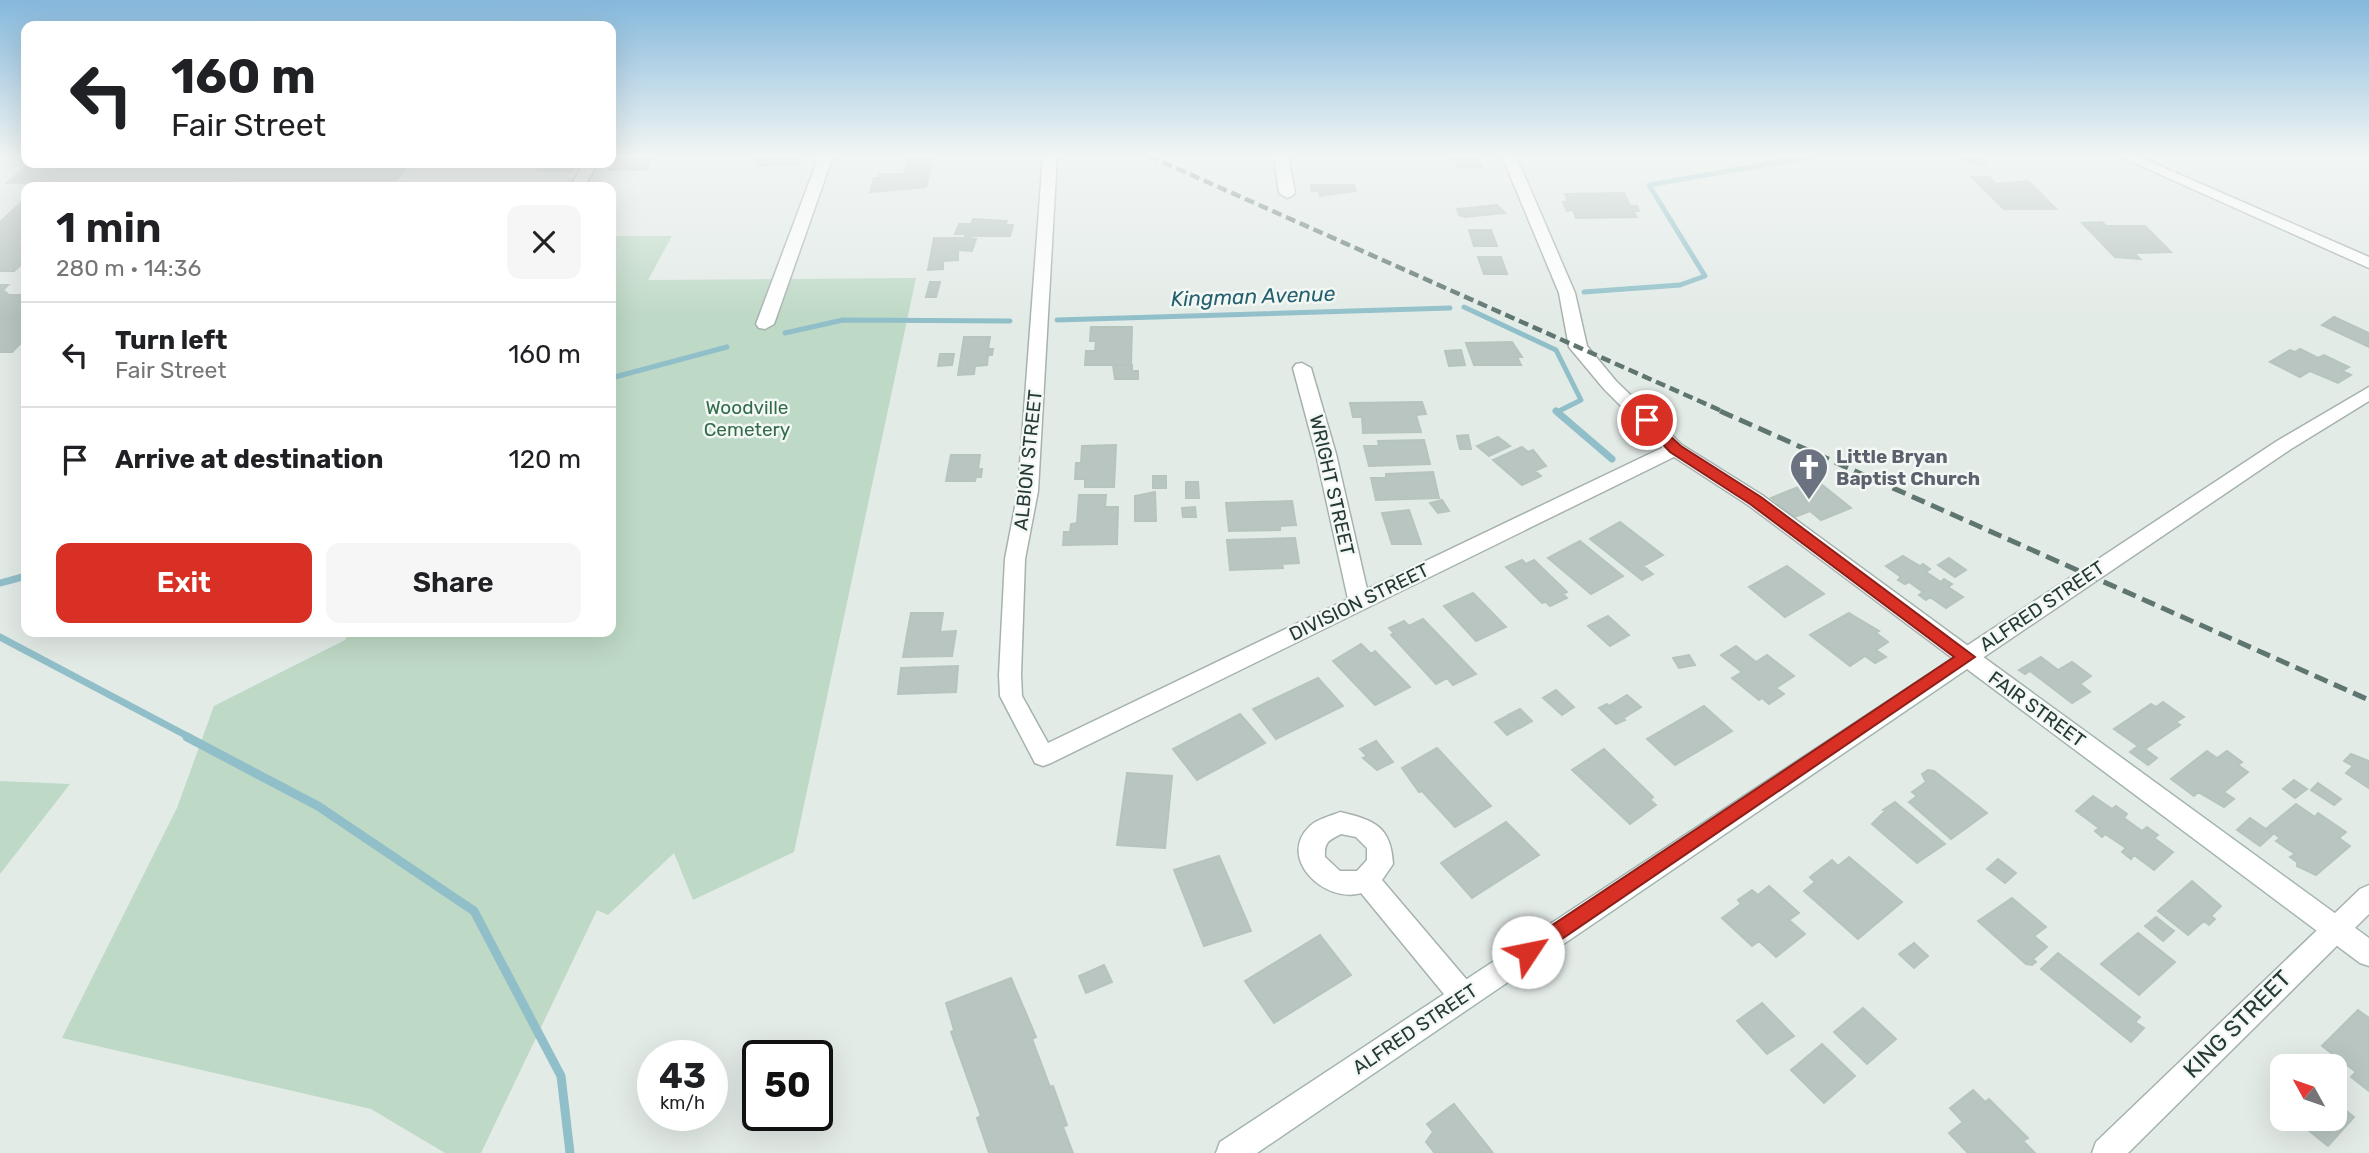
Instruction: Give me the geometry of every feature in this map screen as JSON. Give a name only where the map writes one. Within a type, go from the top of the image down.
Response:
[{"type":"street","points":[[765,324],[806,210]]},
{"type":"street","name":"ALBION STREET","points":[[1042,755],[1011,696],[1010,675],[1015,559],[1028,491],[1047,210]]},
{"type":"street","name":"FAIR STREET","points":[[1532,210],[1567,293],[1578,347],[1610,385],[1675,449],[1755,500],[2369,954]]},
{"type":"street","points":[[2248,210],[2369,263]]},
{"type":"street","name":"WRIGHT STREET","points":[[1302,368],[1324,446],[1359,601]]},
{"type":"street","name":"ALFRED STREET","points":[[1231,1153],[1966,657],[2284,445],[2369,393]]},
{"type":"street","name":"DIVISION STREET","points":[[1042,755],[1675,449]]},
{"type":"street","points":[[1367,881],[1463,996]]},
{"type":"street","name":"KING STREET","points":[[2107,1153],[2369,898]]},
{"type":"green space","name":"Woodville Cemetery","points":[[616,236],[672,236],[648,280],[916,278],[794,852],[693,900],[674,853],[608,915],[597,910],[481,1153],[445,1153],[371,1109],[62,1038],[177,808],[214,706],[346,637],[616,637]]},
{"type":"green space","points":[[0,781],[70,784],[0,874]]},
{"type":"building","points":[[13,210],[21,210],[21,265],[14,271],[0,271],[0,222]]},
{"type":"building","points":[[1457,210],[1502,210],[1505,213],[1465,217],[1459,215]]},
{"type":"building","points":[[1566,210],[1639,211],[1633,211],[1637,217],[1576,218],[1573,210]]},
{"type":"building","points":[[973,219],[1007,221],[1005,225],[1013,225],[1010,236],[970,236],[969,238],[976,239],[972,251],[958,250],[958,260],[943,261],[943,269],[928,270],[934,238],[964,238],[966,234],[955,234],[959,224],[971,224]]},
{"type":"building","points":[[2102,222],[2106,226],[2145,226],[2171,252],[2134,253],[2140,259],[2115,257],[2082,223]]},
{"type":"building","points":[[1469,230],[1491,230],[1497,246],[1474,246]]},
{"type":"building","points":[[1478,257],[1501,257],[1507,274],[1484,274]]},
{"type":"building","points":[[930,282],[940,282],[936,297],[926,297]]},
{"type":"building","points":[[0,285],[8,285],[3,290],[9,295],[21,295],[21,343],[12,352],[0,352]]},
{"type":"building","points":[[2334,317],[2369,333],[2369,347],[2322,325]]},
{"type":"building","points":[[1091,327],[1132,327],[1131,365],[1085,365],[1086,351],[1095,351],[1096,341],[1090,341]]},
{"type":"building","points":[[964,337],[990,337],[988,349],[993,349],[992,355],[988,355],[987,365],[975,366],[974,374],[958,375]]},
{"type":"building","points":[[1512,342],[1522,357],[1517,357],[1521,365],[1474,365],[1466,343]]},
{"type":"building","points":[[2300,349],[2318,358],[2324,355],[2349,367],[2342,371],[2351,375],[2338,383],[2310,371],[2300,377],[2270,362],[2290,350],[2295,352]]},
{"type":"building","points":[[1461,350],[1465,365],[1449,366],[1445,351]]},
{"type":"building","points":[[940,354],[954,354],[952,365],[938,366]]},
{"type":"building","points":[[1113,365],[1132,365],[1132,371],[1138,371],[1138,379],[1115,379]]},
{"type":"building","points":[[1422,402],[1426,414],[1416,415],[1421,432],[1363,433],[1362,417],[1353,417],[1350,403]]},
{"type":"building","points":[[1468,435],[1471,449],[1460,449],[1457,436]]},
{"type":"building","points":[[1498,437],[1510,446],[1489,456],[1477,446]]},
{"type":"building","points":[[1424,440],[1430,464],[1369,466],[1364,446],[1379,446],[1378,441]]},
{"type":"building","points":[[1116,445],[1114,487],[1085,487],[1085,479],[1075,479],[1076,463],[1081,463],[1082,446]]},
{"type":"building","points":[[1522,447],[1528,452],[1533,450],[1546,466],[1535,471],[1541,476],[1522,485],[1493,460]]},
{"type":"building","points":[[951,455],[980,455],[978,469],[982,469],[981,477],[976,477],[975,481],[946,481]]},
{"type":"building","points":[[1433,472],[1439,498],[1376,500],[1371,478],[1386,478],[1386,474]]},
{"type":"building","points":[[1153,476],[1166,476],[1166,488],[1153,488]]},
{"type":"building","name":"Little Bryan Baptist Church","points":[[1816,480],[1851,508],[1821,520],[1810,511],[1795,517],[1776,505],[1779,504],[1771,498]]},
{"type":"building","points":[[1186,482],[1198,482],[1199,498],[1186,498]]},
{"type":"building","points":[[1155,492],[1156,521],[1135,521],[1135,496]]},
{"type":"building","points":[[1079,495],[1106,495],[1105,507],[1118,507],[1117,544],[1063,545],[1064,532],[1070,532],[1071,524],[1077,523]]},
{"type":"building","points":[[1442,500],[1449,511],[1438,513],[1430,503]]},
{"type":"building","points":[[1292,501],[1296,525],[1280,526],[1280,530],[1229,531],[1226,503]]},
{"type":"building","points":[[1195,507],[1196,517],[1183,517],[1182,508]]},
{"type":"building","points":[[1409,510],[1421,544],[1392,544],[1382,513]]},
{"type":"building","points":[[1620,522],[1663,555],[1643,566],[1653,574],[1642,580],[1590,539]]},
{"type":"building","points":[[1295,538],[1299,563],[1282,564],[1283,568],[1230,570],[1227,540]]},
{"type":"building","points":[[1580,541],[1623,576],[1591,594],[1548,558]]},
{"type":"building","points":[[1903,556],[1920,566],[1923,564],[1930,569],[1926,572],[1941,582],[1944,579],[1952,584],[1948,587],[1963,597],[1946,608],[1930,597],[1926,600],[1919,595],[1923,592],[1909,582],[1905,584],[1898,580],[1901,577],[1886,566]]},
{"type":"building","points":[[1949,558],[1966,570],[1955,577],[1938,565]]},
{"type":"building","points":[[1522,560],[1526,564],[1534,560],[1567,592],[1563,594],[1567,598],[1550,606],[1546,602],[1542,603],[1506,567]]},
{"type":"building","points":[[1787,566],[1824,594],[1785,617],[1749,587]]},
{"type":"building","points":[[1473,593],[1506,627],[1476,641],[1444,606]]},
{"type":"building","points":[[911,613],[943,613],[940,632],[956,631],[952,656],[903,657]]},
{"type":"building","points":[[1849,613],[1879,631],[1876,633],[1888,642],[1876,650],[1886,657],[1875,663],[1865,656],[1850,666],[1810,635]]},
{"type":"building","points":[[1608,616],[1629,635],[1610,646],[1588,626]]},
{"type":"building","points":[[1423,619],[1476,674],[1453,685],[1447,678],[1436,684],[1391,635],[1394,633],[1389,628],[1404,621],[1409,626]]},
{"type":"building","points":[[1361,644],[1371,654],[1375,651],[1410,687],[1375,705],[1333,661]]},
{"type":"building","points":[[1736,646],[1756,662],[1767,655],[1794,676],[1776,688],[1784,694],[1769,704],[1762,698],[1759,700],[1732,678],[1742,672],[1721,655]]},
{"type":"building","points":[[1689,655],[1695,665],[1679,668],[1673,658]]},
{"type":"building","points":[[2041,657],[2058,670],[2072,662],[2091,676],[2080,684],[2090,692],[2072,703],[2030,671],[2025,674],[2019,670]]},
{"type":"building","points":[[958,666],[956,692],[898,694],[901,668]]},
{"type":"building","points":[[1318,678],[1343,706],[1276,739],[1253,709]]},
{"type":"building","points":[[1556,690],[1574,707],[1562,715],[1543,698]]},
{"type":"building","points":[[1627,695],[1641,707],[1625,717],[1611,705]]},
{"type":"building","points":[[2163,702],[2184,717],[2176,722],[2180,725],[2145,749],[2157,758],[2148,765],[2130,752],[2138,746],[2114,729],[2151,704],[2156,707]]},
{"type":"building","points":[[1607,704],[1625,720],[1616,724],[1599,708]]},
{"type":"building","points":[[1704,706],[1732,731],[1675,765],[1647,739]]},
{"type":"building","points":[[1520,709],[1532,721],[1520,728],[1508,715]]},
{"type":"building","points":[[1240,714],[1265,743],[1197,780],[1173,749]]},
{"type":"building","points":[[1507,716],[1519,728],[1507,735],[1495,722]]},
{"type":"building","points":[[1376,741],[1393,762],[1377,770],[1363,758],[1367,756],[1360,749]]},
{"type":"building","points":[[1437,748],[1491,806],[1455,827],[1422,791],[1419,792],[1402,768]]},
{"type":"building","points":[[1604,749],[1653,797],[1650,800],[1656,805],[1630,824],[1572,770]]},
{"type":"building","points":[[2207,751],[2217,758],[2227,751],[2242,762],[2238,765],[2248,772],[2224,792],[2234,799],[2224,807],[2198,792],[2194,796],[2171,779]]},
{"type":"building","points":[[2351,754],[2369,761],[2369,788],[2346,773],[2353,766],[2344,761]]},
{"type":"building","points":[[1928,770],[1934,771],[1987,813],[1951,839],[1909,802],[1917,796],[1912,792],[1926,782],[1922,774]]},
{"type":"building","points":[[1127,773],[1172,776],[1165,848],[1117,845]]},
{"type":"building","points":[[2294,780],[2307,789],[2295,798],[2283,789]]},
{"type":"building","points":[[2318,783],[2341,799],[2334,805],[2311,790]]},
{"type":"building","points":[[2093,796],[2112,809],[2116,806],[2127,814],[2124,818],[2142,831],[2147,827],[2158,835],[2154,838],[2173,852],[2154,870],[2134,855],[2131,859],[2122,852],[2126,848],[2105,834],[2102,837],[2095,831],[2099,828],[2076,811]]},
{"type":"building","points":[[1895,802],[1945,844],[1917,863],[1872,824],[1885,811],[1883,810]]},
{"type":"building","points":[[2296,804],[2315,817],[2318,813],[2346,832],[2339,838],[2350,846],[2316,875],[2297,866],[2297,862],[2290,857],[2295,854],[2276,841],[2280,838],[2267,828]]},
{"type":"building","points":[[2250,818],[2273,834],[2260,846],[2237,830]]},
{"type":"building","points":[[1506,822],[1539,855],[1472,898],[1441,863]]},
{"type":"building","points":[[1219,856],[1251,931],[1204,946],[1174,870]]},
{"type":"building","points":[[1849,857],[1902,902],[1858,939],[1804,891],[1815,882],[1810,877],[1832,860],[1838,866]]},
{"type":"building","points":[[1998,859],[2016,873],[2005,883],[1987,869]]},
{"type":"building","points":[[2192,881],[2221,906],[2211,916],[2215,919],[2209,925],[2204,921],[2188,935],[2158,911]]},
{"type":"building","points":[[1769,886],[1799,913],[1789,920],[1805,934],[1776,957],[1759,941],[1752,946],[1722,918],[1741,904],[1738,900],[1752,890],[1758,895]]},
{"type":"building","points":[[2012,898],[2046,927],[2034,936],[2047,947],[2033,959],[2036,962],[2032,965],[2026,964],[1978,921]]},
{"type":"building","points":[[2156,917],[2174,931],[2163,941],[2145,926]]},
{"type":"building","points":[[2138,933],[2175,962],[2139,995],[2101,964]]},
{"type":"building","points":[[1320,935],[1351,975],[1274,1023],[1245,981]]},
{"type":"building","points":[[1914,943],[1928,956],[1914,968],[1899,954]]},
{"type":"building","points":[[2058,953],[2140,1017],[2135,1022],[2144,1028],[2131,1042],[2041,969]]},
{"type":"building","points":[[1104,965],[1112,982],[1086,993],[1079,976]]},
{"type":"building","points":[[1011,978],[1036,1037],[1032,1039],[1050,1087],[1053,1086],[1067,1125],[1063,1127],[1073,1153],[989,1153],[977,1118],[981,1116],[951,1032],[954,1030],[946,1003]]},
{"type":"building","points":[[1762,1003],[1794,1036],[1767,1054],[1737,1021]]},
{"type":"building","points":[[1863,1008],[1896,1039],[1867,1064],[1834,1032]]},
{"type":"building","points":[[2358,1010],[2369,1018],[2369,1091],[2351,1077],[2356,1072],[2347,1065],[2347,1054],[2332,1054],[2322,1046]]},
{"type":"building","points":[[1822,1044],[1855,1076],[1824,1103],[1791,1070]]},
{"type":"building","points":[[1973,1090],[1985,1102],[1989,1099],[2028,1138],[2023,1141],[2034,1152],[1968,1153],[1949,1133],[1963,1122],[1950,1108]]},
{"type":"building","points":[[1454,1104],[1493,1153],[1434,1152],[1426,1142],[1433,1132],[1427,1124]]},
{"type":"building","points":[[2347,1111],[2354,1117],[2347,1125]]},
{"type":"building","points":[[2309,1131],[2341,1131],[2328,1146]]},
{"type":"waterway","name":"Kingman Avenue","points":[[1584,292],[1680,285],[1705,276],[1664,210]]},
{"type":"waterway","points":[[1464,307],[1556,350],[1581,400],[1557,412]]},
{"type":"waterway","name":"Kingman Avenue","points":[[1057,320],[1450,308]]},
{"type":"waterway","name":"Kingman Avenue","points":[[785,333],[843,320],[1010,321]]},
{"type":"waterway","name":"Kingman Avenue","points":[[616,377],[727,347]]},
{"type":"waterway","points":[[1557,412],[1612,459]]},
{"type":"waterway","name":"Kingman Avenue","points":[[0,583],[21,577]]},
{"type":"waterway","points":[[0,637],[191,738]]},
{"type":"waterway","points":[[187,737],[318,806],[474,911],[561,1076],[570,1153]]},
{"type":"railway","points":[[1270,210],[1724,412]]},
{"type":"railway","points":[[1720,411],[2369,700]]},
{"type":"place","name":"Little Bryan Baptist Church","points":[[1809,501]]},
{"type":"route","points":[[1528,952],[1966,657],[1871,589],[1755,500],[1675,449],[1647,420]]}]
